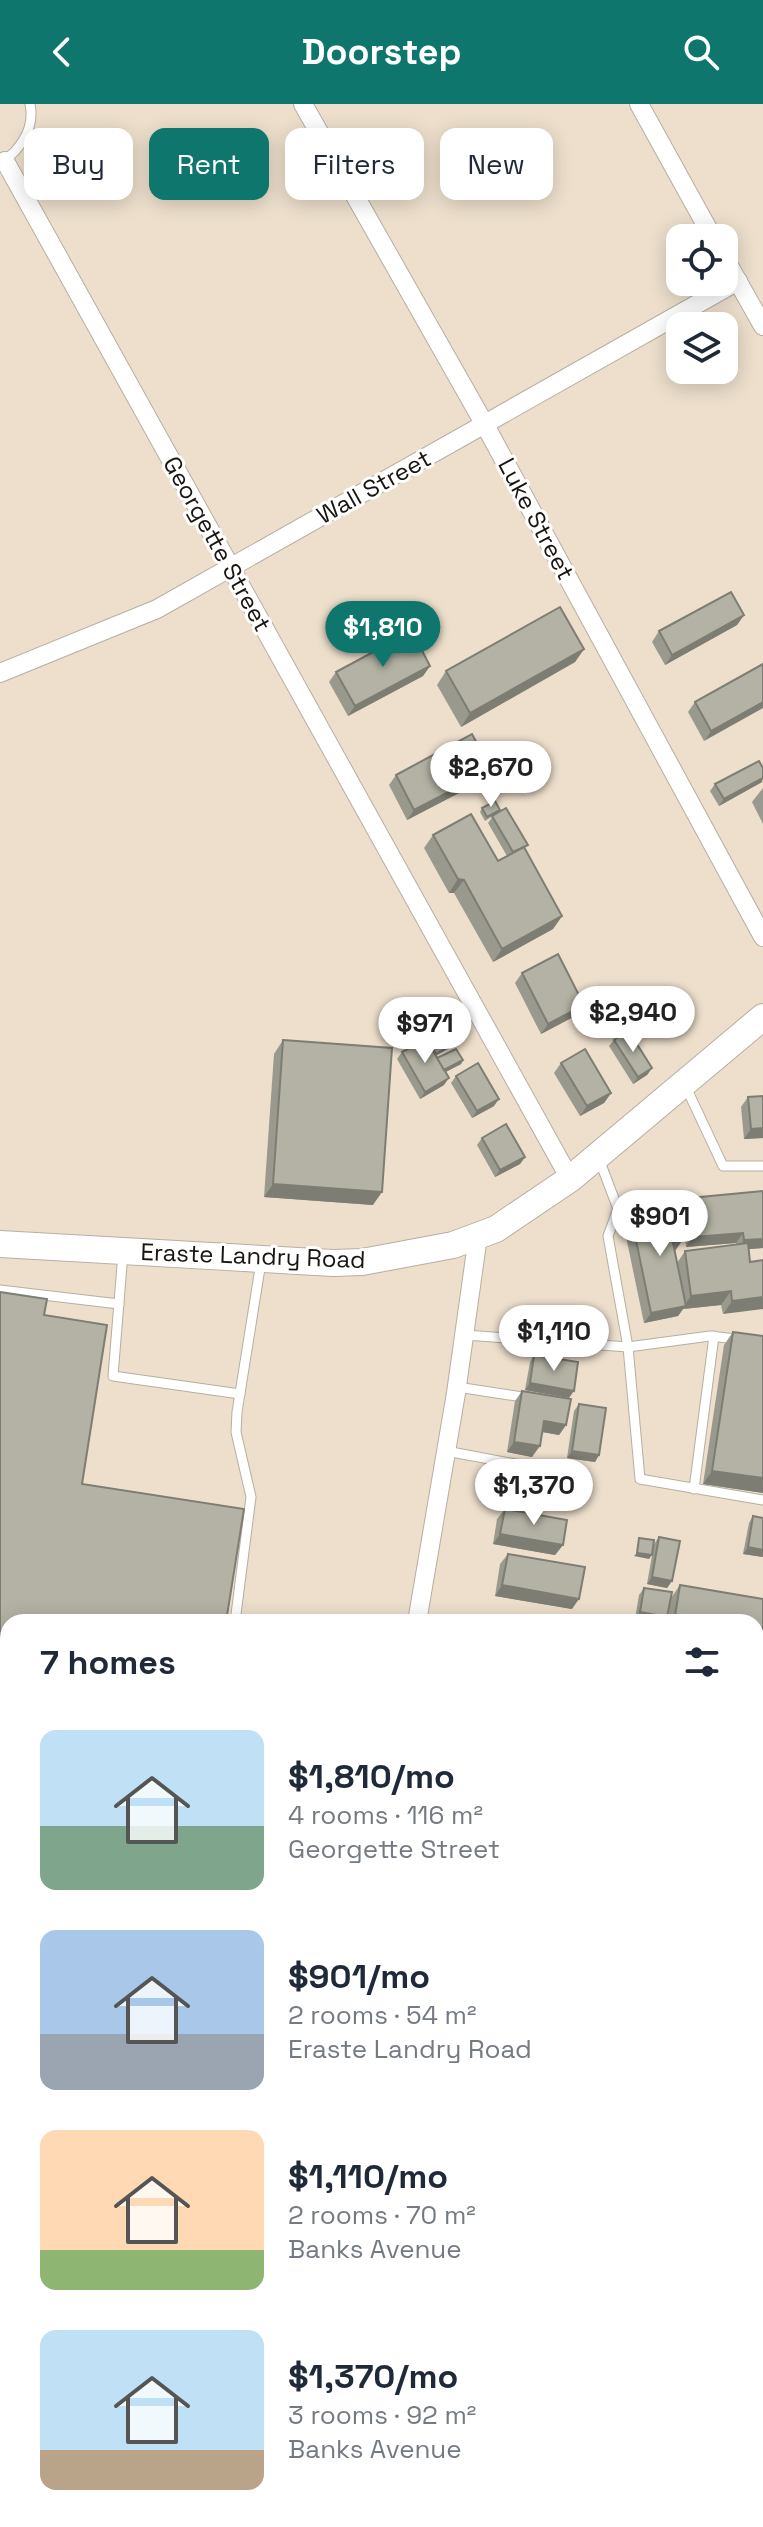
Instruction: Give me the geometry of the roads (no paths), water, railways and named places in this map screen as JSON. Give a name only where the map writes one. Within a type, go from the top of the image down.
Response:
[{"type":"street","name":"Luke Street","points":[[303,104],[485,425],[763,937]]},
{"type":"street","points":[[639,104],[705,224]]},
{"type":"street","name":"Georgette Street","points":[[2,162],[570,1179]]},
{"type":"street","points":[[738,281],[763,326]]},
{"type":"street","name":"Wall Street","points":[[0,673],[139,619],[712,296]]},
{"type":"street","name":"Eraste Landry Road","points":[[0,1244],[262,1261],[362,1262],[453,1245],[512,1220],[570,1179],[763,1017]]},
{"type":"street","points":[[418,1614],[457,1387],[478,1236]]},
{"type":"lane","points":[[2,162],[20,147],[28,132],[30,104]]},
{"type":"lane","points":[[684,1083],[723,1166],[763,1166]]},
{"type":"lane","points":[[597,1156],[618,1209],[608,1236],[628,1347],[640,1479],[763,1500]]},
{"type":"lane","points":[[123,1252],[113,1376],[240,1394]]},
{"type":"lane","points":[[236,1614],[251,1497],[236,1432],[262,1261]]},
{"type":"lane","points":[[0,1290],[119,1304]]},
{"type":"lane","points":[[465,1335],[628,1347],[714,1336],[763,1342]]},
{"type":"lane","points":[[694,1489],[714,1336]]},
{"type":"lane","points":[[457,1387],[545,1401]]},
{"type":"lane","points":[[446,1451],[526,1466]]}]
